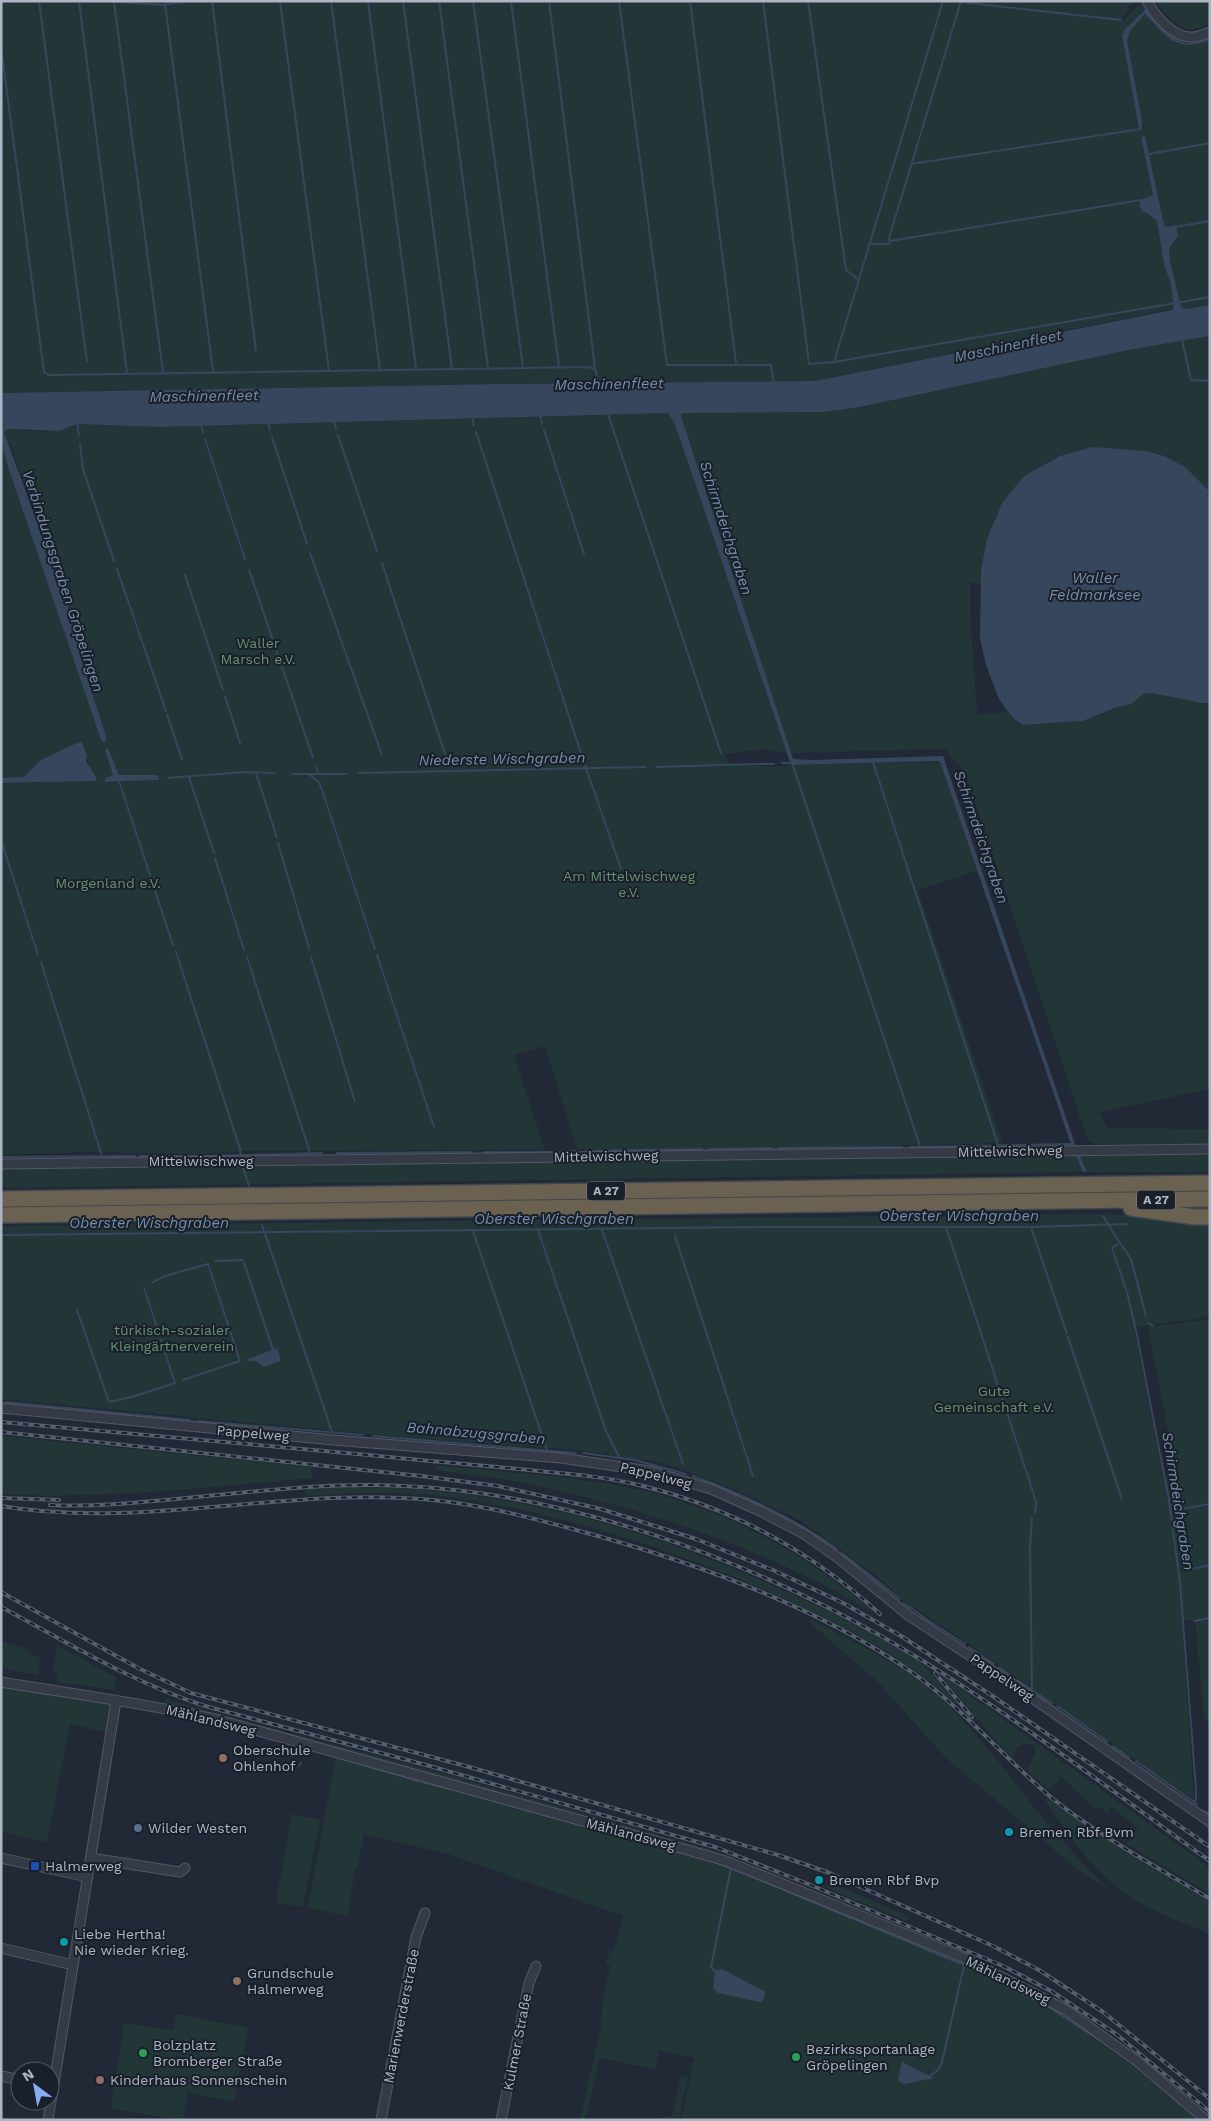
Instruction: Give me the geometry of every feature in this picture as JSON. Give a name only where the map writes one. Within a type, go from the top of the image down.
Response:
[{"type":"highway","name":"A 27","points":[[1,1199],[1210,1183]]},
{"type":"highway","name":"A 27","points":[[1,1215],[1210,1200]]},
{"type":"highway","points":[[1103,1201],[1125,1207],[1194,1217],[1210,1217]]},
{"type":"street","points":[[1147,1],[1168,26],[1179,34],[1191,38],[1210,32]]},
{"type":"street","name":"Mittelwischweg","points":[[1,1164],[1210,1148]]},
{"type":"street","name":"Pappelweg","points":[[1,1408],[333,1440],[570,1460],[650,1471],[711,1489],[762,1512],[804,1534],[838,1557],[908,1615],[1005,1678],[1210,1822]]},
{"type":"street","name":"Mählandsweg","points":[[1,1682],[116,1702],[158,1706],[215,1719],[726,1861],[962,1957],[1059,2006],[1114,2043],[1206,2120]]},
{"type":"street","points":[[56,2061],[116,1702]]},
{"type":"street","points":[[1,1858],[88,1877]]},
{"type":"street","points":[[91,1858],[180,1872],[185,1868]]},
{"type":"street","name":"Marienwerderstraße","points":[[381,2120],[416,1937],[425,1913]]},
{"type":"street","points":[[1,1948],[73,1965]]},
{"type":"street","name":"Kulmer Straße","points":[[501,2120],[529,1983],[536,1966]]},
{"type":"green space","points":[[1,1],[1134,1],[1120,21],[1123,21],[1141,3],[1146,9],[1124,30],[1122,35],[1139,129],[1143,129],[1127,40],[1130,31],[1145,14],[1173,39],[1190,44],[1210,40],[1210,305],[1186,309],[1181,307],[1170,261],[1169,247],[1178,236],[1176,225],[1164,226],[1145,136],[1141,137],[1153,196],[1151,197],[1147,213],[1157,221],[1164,265],[1170,281],[1174,307],[1172,309],[815,381],[496,384],[1,393]]},
{"type":"green space","points":[[1156,1],[1210,1],[1210,24],[1192,29],[1179,26]]},
{"type":"green space","points":[[1210,336],[1210,495],[1207,495],[1207,488],[1192,477],[1185,467],[1164,456],[1147,451],[1102,448],[1060,456],[1024,476],[1002,503],[995,518],[981,570],[981,584],[970,582],[970,612],[977,713],[980,715],[1008,711],[1013,718],[1023,725],[1083,721],[1117,707],[1131,704],[1143,694],[1152,693],[1201,703],[1210,703],[1210,1089],[1099,1112],[1107,1128],[1210,1129],[1210,1144],[1096,1144],[1087,1139],[966,774],[945,749],[791,753],[681,416],[683,413],[823,412],[860,407],[1134,349]]},
{"type":"green space","points":[[668,413],[680,439],[786,751],[775,752],[765,749],[725,754],[728,764],[773,767],[940,762],[977,871],[918,890],[1002,1143],[854,1146],[853,1150],[587,1152],[584,1149],[577,1149],[545,1046],[514,1055],[545,1150],[246,1151],[202,1154],[80,1152],[1,1155],[1,783],[66,782],[71,781],[90,768],[81,741],[41,760],[24,777],[1,778],[1,443],[101,740],[91,686],[85,671],[87,666],[82,660],[68,614],[68,605],[48,561],[44,549],[44,541],[13,451],[4,432],[8,429],[34,431],[61,430],[76,424],[160,427]],"holes":[[[108,748],[119,775],[159,780],[108,783],[105,778],[113,775],[106,750]]]},
{"type":"green space","points":[[1210,1153],[1210,1172],[1087,1172],[1080,1154]]},
{"type":"green space","points":[[1076,1155],[1083,1172],[1,1188],[1,1168]]},
{"type":"green space","points":[[1076,1214],[1138,1215],[1210,1221],[1210,1316],[1134,1328],[1163,1477],[1176,1470],[1149,1334],[1150,1327],[1210,1319],[1210,1740],[1208,1720],[1204,1720],[1195,1619],[1182,1621],[1194,1800],[907,1603],[875,1575],[801,1521],[745,1494],[660,1462],[576,1450],[401,1437],[1,1399],[1,1226]]},
{"type":"green space","points":[[1,1436],[311,1467],[312,1478],[118,1494],[1,1494]]},
{"type":"green space","points":[[436,1465],[597,1482],[655,1494],[689,1504],[756,1532],[787,1550],[818,1569],[875,1613],[836,1591],[757,1554],[674,1523],[590,1498],[533,1485],[435,1470]]},
{"type":"green space","points":[[335,1487],[396,1488],[456,1493],[514,1502],[571,1514],[683,1549],[739,1570],[807,1601],[858,1626],[910,1655],[923,1665],[957,1703],[955,1704],[940,1690],[889,1653],[835,1623],[732,1576],[689,1559],[599,1530],[554,1518],[464,1499],[385,1493],[305,1496],[305,1489]]},
{"type":"green space","points":[[810,1619],[894,1664],[940,1698],[980,1740],[1049,1826],[1111,1892],[1076,1868],[946,1758],[877,1681],[809,1622]]},
{"type":"green space","points":[[2,1641],[27,1649],[31,1654],[40,1657],[38,1675],[1,1668]]},
{"type":"green space","points":[[57,1646],[116,1677],[115,1690],[57,1682],[58,1674],[53,1673]]},
{"type":"green space","points":[[938,1672],[1210,1868],[1210,1894],[1127,1844],[1138,1829],[1112,1807],[1107,1813],[1098,1806],[1096,1809],[1061,1777],[1050,1790],[1027,1770],[1036,1752],[1034,1745],[1025,1744],[1018,1747],[1014,1751],[1014,1759]]},
{"type":"green space","points":[[1,1684],[111,1705],[108,1733],[70,1724],[47,1842],[1,1832]]},
{"type":"green space","points":[[167,1698],[178,1703],[437,1772],[720,1852],[719,1856],[163,1705]]},
{"type":"green space","points":[[336,1755],[462,1794],[731,1868],[957,1961],[1022,1991],[1063,2016],[1148,2077],[1197,2120],[681,2120],[694,2058],[659,2050],[655,2069],[600,2058],[585,2120],[580,2120],[601,2026],[602,2006],[610,1965],[605,1964],[610,1952],[614,1950],[623,1916],[448,1854],[364,1834],[358,1865],[355,1868],[348,1916],[308,1908]]},
{"type":"green space","points":[[1047,1798],[1110,1842],[1210,1902],[1210,1934],[1144,1905],[1114,1884],[1100,1872],[1066,1830],[1045,1800]]},
{"type":"green space","points":[[292,1814],[320,1820],[303,1907],[276,1902]]},
{"type":"green space","points":[[829,1882],[908,1916],[906,1921],[826,1888]]},
{"type":"green space","points":[[176,2014],[248,2028],[234,2102],[187,2092],[183,2120],[111,2109],[124,2023],[173,2030]]},
{"type":"green space","points":[[681,2075],[688,2077],[679,2120],[663,2120],[664,2116],[672,2117]]},
{"type":"water","points":[[1146,9],[1159,25],[1177,40],[1190,43],[1210,37],[1210,40],[1199,44],[1180,44],[1159,30],[1145,14],[1130,31],[1127,40],[1142,130],[1139,129],[1122,35],[1124,30]]},
{"type":"water","name":"Maschinenfleet","points":[[1145,136],[1164,225],[1166,227],[1176,225],[1178,236],[1169,248],[1170,261],[1181,307],[1186,309],[1210,305],[1210,336],[1134,349],[860,407],[823,412],[683,413],[681,416],[793,759],[943,756],[1076,1147],[1087,1172],[1083,1172],[1070,1141],[940,762],[791,765],[680,439],[668,413],[160,427],[76,424],[60,431],[8,429],[4,432],[44,541],[44,549],[48,561],[68,605],[68,614],[82,660],[88,670],[85,672],[106,736],[106,741],[103,742],[101,740],[1,443],[1,393],[496,384],[815,381],[1172,310],[1174,307],[1170,281],[1164,265],[1157,221],[1143,212],[1140,207],[1140,200],[1153,195],[1141,137]]},
{"type":"water","name":"Waller Feldmarksee","points":[[1092,447],[1147,451],[1164,456],[1185,467],[1209,491],[1207,495],[1210,495],[1210,703],[1201,703],[1152,693],[1143,694],[1131,704],[1117,707],[1083,721],[1023,725],[1013,718],[999,699],[986,665],[980,638],[981,570],[987,539],[1002,503],[1024,476],[1060,456]]},
{"type":"water","points":[[81,741],[87,755],[86,761],[97,779],[96,781],[1,783],[1,778],[24,777],[41,760]]},
{"type":"water","points":[[108,748],[119,775],[158,775],[159,780],[105,782],[105,778],[113,775],[105,750]]},
{"type":"water","points":[[277,1348],[280,1361],[264,1367],[248,1359]]},
{"type":"water","points":[[722,1969],[766,1992],[763,2000],[760,2002],[718,1993],[713,1988],[715,1971]]},
{"type":"water","points":[[902,2060],[905,2064],[934,2078],[904,2084],[898,2081]]},
{"type":"waterway","points":[[39,1],[87,362]]},
{"type":"waterway","points":[[79,1],[127,373]]},
{"type":"waterway","points":[[104,1],[162,5],[187,1]]},
{"type":"waterway","points":[[212,1],[256,351]]},
{"type":"waterway","points":[[280,1],[329,371]]},
{"type":"waterway","points":[[331,1],[380,370]]},
{"type":"waterway","points":[[368,1],[416,368]]},
{"type":"waterway","points":[[403,1],[452,369]]},
{"type":"waterway","points":[[439,1],[488,368]]},
{"type":"waterway","points":[[473,1],[523,367]]},
{"type":"waterway","points":[[511,1],[559,367]]},
{"type":"waterway","name":"Maschinenfleet","points":[[549,1],[595,368]]},
{"type":"waterway","points":[[619,1],[667,365],[771,365],[774,384]]},
{"type":"waterway","points":[[649,1],[679,1]]},
{"type":"waterway","points":[[690,1],[736,363]]},
{"type":"waterway","name":"Maschinenfleet","points":[[763,1],[809,364],[834,362],[1210,297]]},
{"type":"waterway","points":[[808,1],[846,270],[858,279]]},
{"type":"waterway","points":[[834,362],[943,1]]},
{"type":"waterway","points":[[890,241],[889,238],[961,1]]},
{"type":"waterway","points":[[114,2],[163,372]]},
{"type":"waterway","points":[[961,2],[1121,20]]},
{"type":"waterway","points":[[165,4],[213,371]]},
{"type":"waterway","name":"Maschinenfleet","points":[[1,47],[44,372],[48,375],[589,367],[595,369],[599,385]]},
{"type":"waterway","points":[[911,164],[1141,129]]},
{"type":"waterway","points":[[1149,154],[1210,143]]},
{"type":"waterway","points":[[869,244],[889,244],[890,241],[1141,200]]},
{"type":"waterway","points":[[1175,227],[1210,221]]},
{"type":"waterway","points":[[1182,340],[1191,380],[1210,381]]},
{"type":"waterway","points":[[540,414],[542,424]]},
{"type":"waterway","points":[[608,414],[721,753]]},
{"type":"waterway","points":[[472,416],[474,426]]},
{"type":"waterway","points":[[334,422],[336,429]]},
{"type":"waterway","points":[[77,423],[79,436]]},
{"type":"waterway","points":[[268,423],[270,430]]},
{"type":"waterway","points":[[201,425],[203,432]]},
{"type":"waterway","points":[[544,430],[584,554]]},
{"type":"waterway","points":[[476,432],[582,756]]},
{"type":"waterway","points":[[338,435],[377,551]]},
{"type":"waterway","points":[[272,437],[307,544]]},
{"type":"waterway","points":[[205,439],[245,559]]},
{"type":"waterway","points":[[80,444],[83,469],[114,561]]},
{"type":"waterway","points":[[310,553],[382,755]]},
{"type":"waterway","points":[[382,563],[447,760]]},
{"type":"waterway","points":[[117,569],[166,711]]},
{"type":"waterway","points":[[249,570],[313,758]]},
{"type":"waterway","points":[[185,575],[223,690]]},
{"type":"waterway","points":[[225,696],[240,743]]},
{"type":"waterway","points":[[167,714],[182,759]]},
{"type":"waterway","points":[[873,762],[998,1145]]},
{"type":"waterway","points":[[782,763],[792,763],[920,1146]]},
{"type":"waterway","name":"Niederste Wischgraben","points":[[656,767],[774,764]]},
{"type":"waterway","points":[[585,765],[621,869]]},
{"type":"waterway","points":[[316,766],[318,774]]},
{"type":"waterway","name":"Niederste Wischgraben","points":[[359,773],[645,767]]},
{"type":"waterway","name":"Niederste Wischgraben","points":[[168,778],[244,772],[275,773]]},
{"type":"waterway","points":[[256,773],[277,838]]},
{"type":"waterway","name":"Niederste Wischgraben","points":[[292,774],[347,774]]},
{"type":"waterway","points":[[310,775],[319,782],[375,949]]},
{"type":"waterway","points":[[189,777],[214,853]]},
{"type":"waterway","name":"Verbindungsgraben Gröpelingen","points":[[119,781],[173,945]]},
{"type":"waterway","points":[[1,840],[38,955]]},
{"type":"waterway","points":[[278,843],[309,948]]},
{"type":"waterway","points":[[215,858],[244,950]]},
{"type":"waterway","name":"Verbindungsgraben Gröpelingen","points":[[176,952],[240,1149],[241,1158]]},
{"type":"waterway","points":[[377,955],[434,1127]]},
{"type":"waterway","points":[[247,957],[310,1153]]},
{"type":"waterway","points":[[311,957],[355,1102]]},
{"type":"waterway","points":[[41,962],[102,1156]]},
{"type":"waterway","points":[[910,1147],[1073,1144]]},
{"type":"waterway","points":[[778,1148],[902,1147]]},
{"type":"waterway","points":[[709,1149],[772,1148]]},
{"type":"waterway","points":[[587,1151],[702,1149]]},
{"type":"waterway","points":[[567,1151],[577,1151]]},
{"type":"waterway","points":[[337,1153],[472,1152]]},
{"type":"waterway","points":[[484,1152],[557,1152]]},
{"type":"waterway","points":[[204,1156],[322,1153]]},
{"type":"waterway","points":[[1,1157],[135,1156]]},
{"type":"waterway","points":[[140,1156],[197,1156]]},
{"type":"waterway","name":"Verbindungsgraben Gröpelingen","points":[[242,1164],[249,1186]]},
{"type":"waterway","name":"Schirmdeichgraben","points":[[1103,1216],[1120,1243],[1112,1248],[1127,1292],[1137,1335],[1169,1500],[1180,1583],[1196,1789],[1196,1799],[1194,1802]]},
{"type":"waterway","name":"Oberster Wischgraben","points":[[1,1235],[759,1227],[1031,1227],[1127,1224]]},
{"type":"waterway","name":"Verbindungsgraben Gröpelingen","points":[[262,1225],[332,1432]]},
{"type":"waterway","points":[[946,1227],[1033,1492],[1036,1503],[1035,1512]]},
{"type":"waterway","points":[[1031,1227],[1067,1334]]},
{"type":"waterway","points":[[538,1230],[606,1431],[619,1457]]},
{"type":"waterway","points":[[602,1230],[683,1464]]},
{"type":"waterway","points":[[473,1231],[547,1450]]},
{"type":"waterway","points":[[675,1236],[753,1476]]},
{"type":"waterway","points":[[1120,1243],[1131,1259],[1146,1316]]},
{"type":"waterway","points":[[215,1261],[243,1260],[273,1350]]},
{"type":"waterway","points":[[153,1282],[165,1276],[208,1264],[240,1361],[183,1380]]},
{"type":"waterway","points":[[144,1288],[158,1330]]},
{"type":"waterway","points":[[77,1310],[109,1402],[175,1383],[161,1340]]},
{"type":"waterway","points":[[1148,1323],[1153,1326]]},
{"type":"waterway","points":[[1068,1337],[1122,1499]]},
{"type":"waterway","name":"Bahnabzugsgraben","points":[[5,1402],[190,1420]]},
{"type":"waterway","name":"Bahnabzugsgraben","points":[[198,1421],[363,1435]]},
{"type":"waterway","name":"Bahnabzugsgraben","points":[[373,1436],[576,1453]]},
{"type":"waterway","name":"Bahnabzugsgraben","points":[[583,1453],[635,1460],[686,1474]]},
{"type":"waterway","name":"Bahnabzugsgraben","points":[[693,1476],[768,1508],[820,1537],[837,1549]]},
{"type":"waterway","points":[[1181,1509],[1210,1504]]},
{"type":"waterway","points":[[1032,1518],[1030,1547],[1032,1689]]},
{"type":"waterway","name":"Bahnabzugsgraben","points":[[842,1553],[900,1599]]},
{"type":"waterway","points":[[1192,1569],[1210,1565]]},
{"type":"waterway","name":"Bahnabzugsgraben","points":[[904,1603],[965,1644]]},
{"type":"waterway","points":[[1194,1621],[1210,1618]]},
{"type":"waterway","name":"Bahnabzugsgraben","points":[[969,1647],[994,1664]]},
{"type":"waterway","name":"Bahnabzugsgraben","points":[[999,1667],[1013,1677]]},
{"type":"waterway","name":"Bahnabzugsgraben","points":[[1017,1680],[1052,1703]]},
{"type":"waterway","name":"Bahnabzugsgraben","points":[[1057,1706],[1108,1742]]},
{"type":"waterway","name":"Bahnabzugsgraben","points":[[1113,1746],[1129,1757]]},
{"type":"waterway","points":[[285,1755],[292,1756]]},
{"type":"waterway","points":[[340,1758],[418,1781]]},
{"type":"waterway","name":"Bahnabzugsgraben","points":[[1136,1761],[1197,1804]]},
{"type":"waterway","points":[[422,1782],[454,1790]]},
{"type":"waterway","points":[[458,1791],[532,1812]]},
{"type":"waterway","name":"Bahnabzugsgraben","points":[[1205,1811],[1210,1814]]},
{"type":"waterway","points":[[536,1813],[579,1825]]},
{"type":"waterway","points":[[584,1826],[631,1839]]},
{"type":"waterway","points":[[717,1863],[780,1888]]},
{"type":"waterway","points":[[715,1971],[711,1967],[731,1868]]},
{"type":"waterway","points":[[784,1890],[959,1963]]},
{"type":"waterway","points":[[962,1964],[1049,2007],[1110,2047]]},
{"type":"waterway","points":[[930,2076],[938,2070],[942,2062],[964,1966]]},
{"type":"railway","points":[[1,1422],[517,1469],[627,1482],[673,1494],[737,1519],[768,1534],[826,1570],[880,1614]]},
{"type":"railway","points":[[1,1432],[421,1476],[498,1486],[601,1509],[696,1539],[775,1571],[843,1603],[901,1636],[994,1697],[1210,1847]]},
{"type":"railway","points":[[50,1505],[129,1503],[346,1485],[403,1486],[465,1491],[526,1501],[588,1515],[650,1534],[710,1555],[769,1580],[826,1607],[924,1661],[1089,1773],[1210,1861]]},
{"type":"railway","points":[[1,1506],[55,1512],[108,1513],[162,1511],[324,1498],[378,1497],[432,1500],[471,1505],[530,1518],[670,1558],[754,1589],[795,1607],[835,1626],[874,1648],[910,1671],[947,1700],[1035,1783],[1071,1813],[1210,1899]]},
{"type":"railway","points":[[1,1498],[59,1500]]},
{"type":"railway","points":[[1,1592],[138,1668],[191,1693],[462,1765],[778,1855],[827,1872],[993,1946],[1039,1970],[1103,2012],[1210,2099]]},
{"type":"railway","points":[[1,1607],[126,1674],[178,1697],[715,1847],[808,1884],[1003,1966],[1051,1991],[1116,2034],[1210,2112]]},
{"type":"railway","points":[[935,1673],[972,1717]]},
{"type":"place","name":"Oberschule Ohlenhof","points":[[223,1758]]},
{"type":"place","name":"Wilder Westen","points":[[138,1828]]},
{"type":"place","name":"Bremen Rbf Bvm","points":[[1009,1832]]},
{"type":"place","name":"Halmerweg","points":[[35,1866]]},
{"type":"place","name":"Bremen Rbf Bvp","points":[[819,1880]]},
{"type":"place","name":"Liebe Hertha! Nie wieder Krieg.","points":[[64,1942]]},
{"type":"place","name":"Grundschule Halmerweg","points":[[237,1981]]},
{"type":"place","name":"Bolzplatz Bromberger Straße","points":[[143,2053]]},
{"type":"place","name":"Bezirkssportanlage Gröpelingen","points":[[796,2057]]},
{"type":"place","name":"Kinderhaus Sonnenschein","points":[[100,2080]]},
{"type":"park label","name":"Waller Marsch e.V.","points":[[258,652]]},
{"type":"park label","name":"Morgenland e.V.","points":[[108,883]]},
{"type":"park label","name":"Am Mittelwischweg e.V.","points":[[629,884]]},
{"type":"park label","name":"türkisch-sozialer Kleingärtnerverein","points":[[172,1338]]},
{"type":"park label","name":"Gute Gemeinschaft e.V.","points":[[994,1399]]}]
